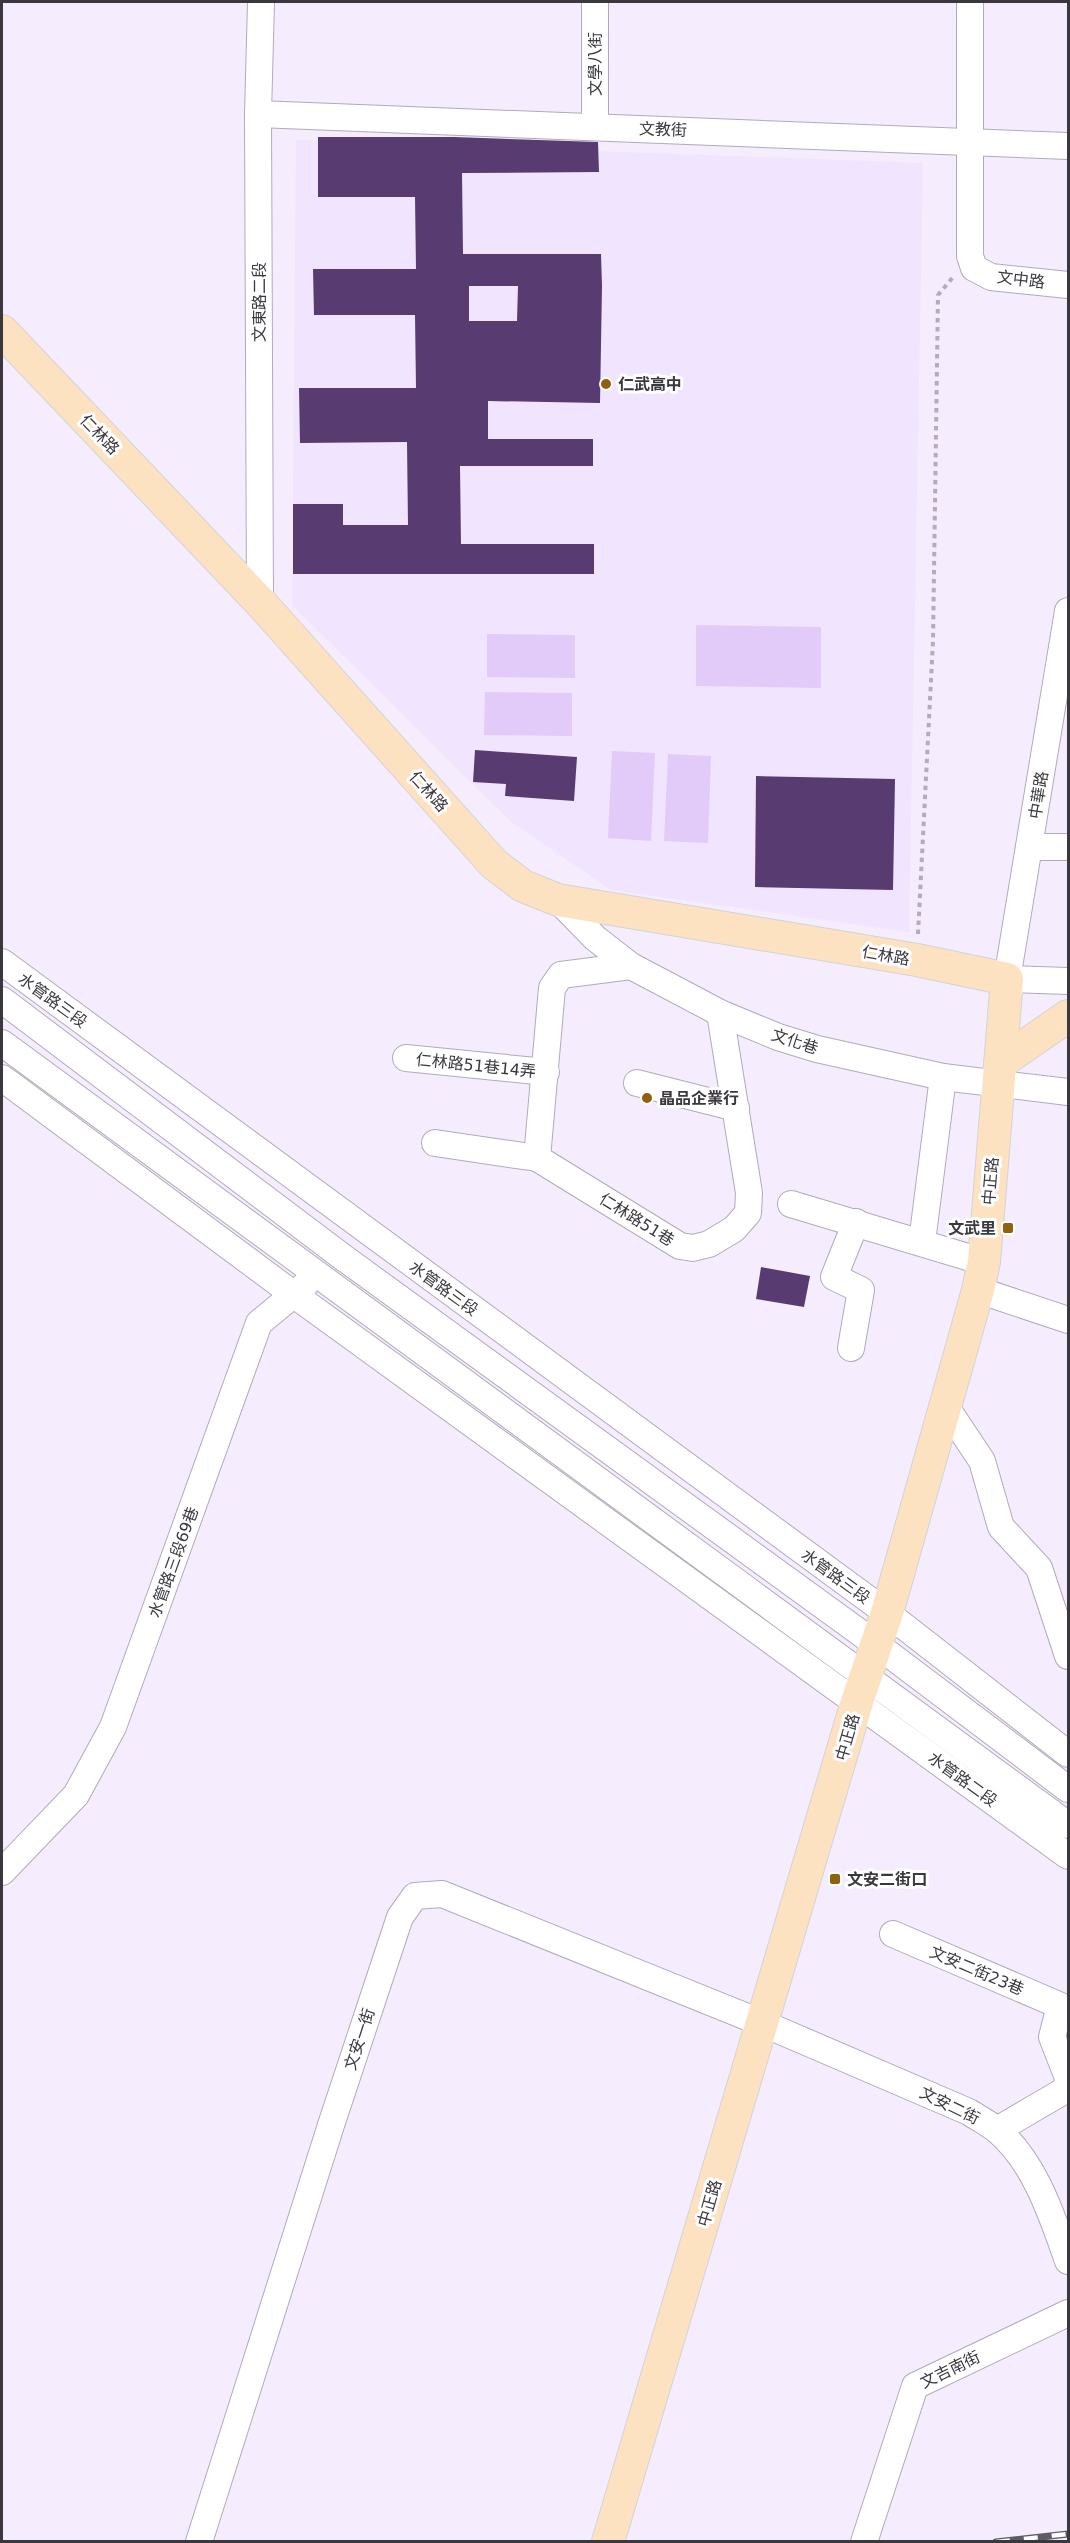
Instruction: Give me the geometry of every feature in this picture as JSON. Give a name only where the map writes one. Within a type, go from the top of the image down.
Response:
[{"type":"main road","name":"仁林路","points":[[2,331],[12,354],[260,602],[494,864],[523,886],[558,900],[917,960],[1007,979]]},
{"type":"main road","name":"中正路","points":[[608,2541],[862,1688],[887,1613],[981,1276],[1007,979]]},
{"type":"main road","points":[[999,1074],[1068,1016]]},
{"type":"street","name":"文東路二段","points":[[260,602],[258,114],[261,2]]},
{"type":"street","name":"文學八街","points":[[595,126],[596,2]]},
{"type":"street","points":[[970,2],[968,142],[972,262]]},
{"type":"street","name":"文教街","points":[[258,114],[1068,146]]},
{"type":"street","name":"文中路","points":[[972,262],[991,277],[1068,285]]},
{"type":"street","name":"中華路","points":[[1007,979],[1029,847],[1059,725],[1068,611]]},
{"type":"street","points":[[1029,847],[1068,847]]},
{"type":"street","name":"文化巷","points":[[558,900],[595,939],[631,966],[720,1013],[778,1037],[944,1077],[999,1074],[1068,1092]]},
{"type":"street","name":"水管路三段","points":[[2,962],[887,1613]]},
{"type":"street","points":[[537,1158],[552,988],[555,981],[561,975],[631,966]]},
{"type":"street","points":[[1007,979],[1068,981]]},
{"type":"street","name":"水管路三段","points":[[2,1000],[344,1257],[877,1645]]},
{"type":"street","name":"仁林路51巷","points":[[435,1143],[537,1158],[680,1246],[693,1248],[709,1244],[734,1229],[748,1214],[749,1193],[720,1013]]},
{"type":"street","points":[[2,1043],[317,1276],[862,1688]]},
{"type":"street","name":"仁林路51巷14弄","points":[[406,1058],[546,1072]]},
{"type":"street","points":[[922,1242],[944,1077]]},
{"type":"street","points":[[2,1078],[293,1294],[862,1688]]},
{"type":"street","points":[[637,1083],[736,1108]]},
{"type":"street","points":[[791,1204],[922,1242],[981,1276],[1068,1320]]},
{"type":"street","points":[[851,1348],[861,1290],[834,1277],[856,1222]]},
{"type":"street","name":"水管路三段69巷","points":[[2,1871],[76,1795],[113,1727],[259,1323],[293,1294],[344,1257]]},
{"type":"street","points":[[946,1407],[982,1461],[1000,1527],[1040,1568],[1068,1656]]},
{"type":"street","points":[[887,1613],[1068,1754]]},
{"type":"street","points":[[877,1645],[1068,1789]]},
{"type":"street","name":"水管路二段","points":[[862,1688],[1068,1825]]},
{"type":"street","name":"水管路二段","points":[[862,1688],[1068,1856]]},
{"type":"street","name":"文安一街","points":[[199,2541],[332,2122],[400,1917],[415,1896],[442,1894],[762,2023]]},
{"type":"street","name":"文安二街23巷","points":[[893,1934],[1064,2008]]},
{"type":"street","points":[[997,2130],[1062,2092],[1067,2086],[1068,2078],[1052,2037],[1064,2008]]},
{"type":"street","name":"文安二街","points":[[762,2023],[969,2112],[997,2130],[1019,2154],[1041,2191],[1067,2252]]},
{"type":"street","name":"文吉南街","points":[[864,2541],[915,2386],[1068,2313]]},
{"type":"path","points":[[917,960],[933,641],[938,295],[972,262]]},
{"type":"shaded area","name":"仁武高中","points":[[296,140],[923,163],[909,932],[611,890],[510,821],[292,605]]},
{"type":"shaded area","points":[[696,625],[821,627],[821,688],[696,686]]},
{"type":"shaded area","points":[[487,634],[575,635],[575,678],[487,677]]},
{"type":"shaded area","points":[[485,692],[572,693],[572,736],[484,735]]},
{"type":"shaded area","points":[[612,751],[655,753],[651,841],[608,838]]},
{"type":"shaded area","points":[[668,754],[711,756],[708,843],[664,841]]},
{"type":"building","points":[[318,137],[454,137],[598,142],[599,172],[462,173],[463,254],[601,254],[602,286],[600,403],[488,401],[488,439],[593,439],[593,466],[460,466],[461,544],[594,544],[594,574],[293,574],[293,504],[343,504],[343,525],[408,525],[407,442],[300,443],[299,388],[416,388],[415,315],[314,315],[313,269],[416,269],[415,197],[318,197]],"holes":[[[469,286],[518,286],[517,321],[469,321]]]},
{"type":"building","points":[[475,750],[577,757],[574,801],[505,796],[506,784],[473,782]]},
{"type":"building","points":[[756,776],[895,779],[893,890],[755,887]]},
{"type":"building","points":[[761,1267],[810,1276],[804,1307],[756,1299]]},
{"type":"railway","points":[[996,2542],[1068,2534]]},
{"type":"place","name":"仁武高中","points":[[606,384]]},
{"type":"place","name":"晶品企業行","points":[[647,1098]]},
{"type":"place","name":"文武里","points":[[1008,1228]]},
{"type":"place","name":"文安二街口","points":[[835,1879]]}]
